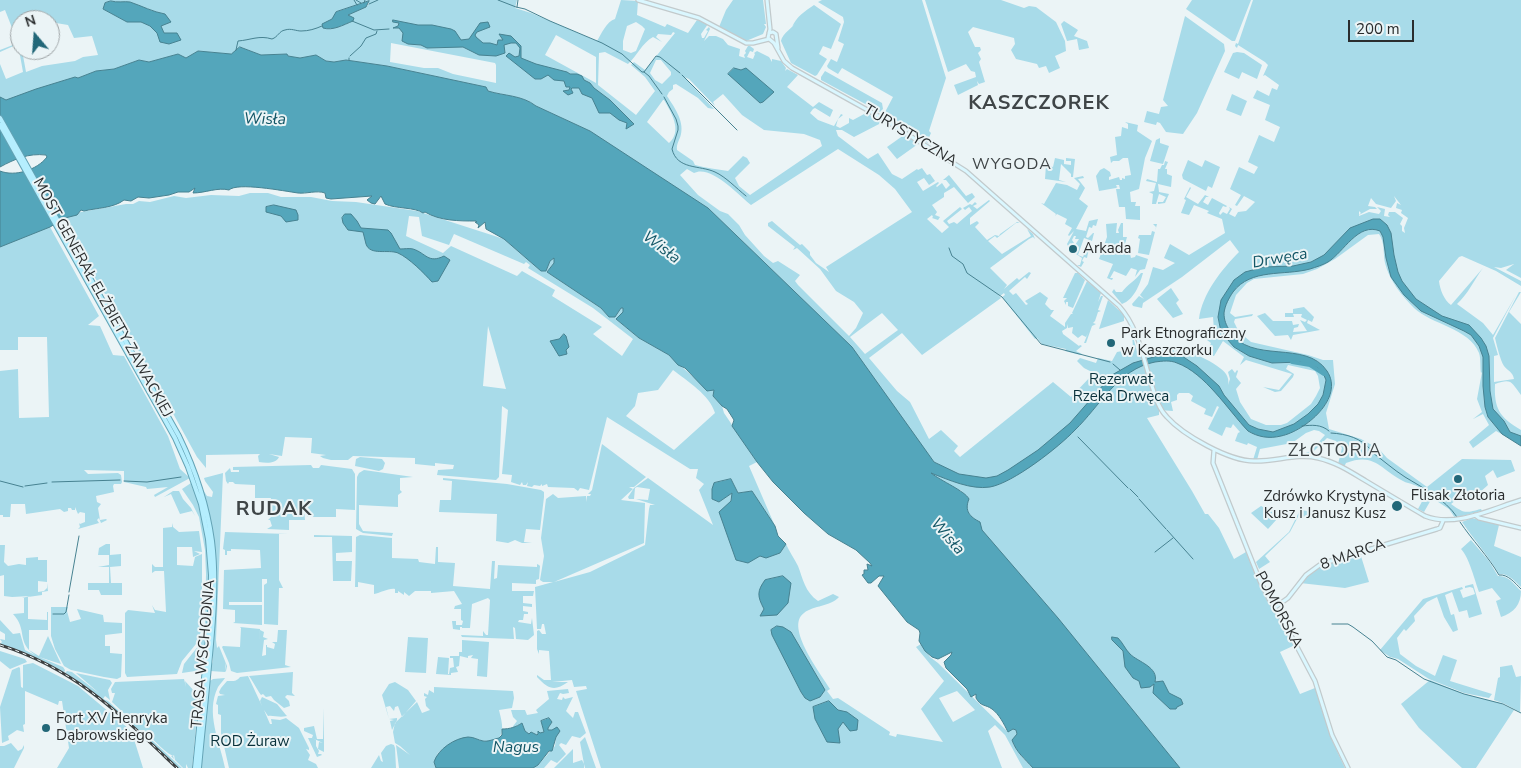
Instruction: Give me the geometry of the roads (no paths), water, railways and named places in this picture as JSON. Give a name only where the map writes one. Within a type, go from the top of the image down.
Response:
[{"type":"main road","points":[[638,0],[698,18],[746,43],[758,42],[770,36],[776,38]]},
{"type":"main road","points":[[767,0],[770,36]]},
{"type":"main road","name":"TURYSTYCZNA","points":[[780,53],[776,35],[770,36],[784,61],[792,68],[880,117],[966,171],[1123,310],[1133,327],[1157,401],[1167,417],[1182,430],[1214,450]]},
{"type":"main road","name":"MOST GENERAŁ ELŻBIETY ZAWACKIEJ","points":[[0,118],[172,423],[187,453],[196,482]]},
{"type":"main road","name":"MOST GENERAŁ ELŻBIETY ZAWACKIEJ","points":[[0,125],[172,431],[196,482]]},
{"type":"main road","points":[[1214,450],[1252,461],[1304,456],[1326,460],[1346,469],[1425,516],[1443,521],[1475,515],[1521,500]]},
{"type":"main road","name":"POMORSKA","points":[[1214,450],[1213,463],[1260,581],[1315,681],[1332,734],[1348,768]]},
{"type":"main road","name":"TRASA WSCHODNIA","points":[[195,768],[211,591],[208,539],[196,482]]},
{"type":"main road","name":"TRASA WSCHODNIA","points":[[196,482],[204,503],[212,540],[215,589],[199,768]]},
{"type":"main road","points":[[1475,515],[1479,518],[1521,528]]},
{"type":"main road","name":"8 MARCA","points":[[1274,608],[1288,598],[1306,574],[1321,564],[1440,528],[1443,521]]},
{"type":"water","points":[[111,1],[130,2],[165,14],[171,22],[161,26],[164,33],[177,33],[181,40],[169,44],[160,42],[157,33],[150,26],[141,22],[127,22],[103,9],[105,3]]},
{"type":"water","points":[[369,1],[366,7],[348,15],[354,18],[353,21],[334,28],[323,28],[322,24],[332,19],[336,12]]},
{"type":"water","points":[[393,20],[451,29],[455,31],[461,40],[469,39],[480,23],[488,22],[490,27],[477,32],[475,35],[483,43],[497,45],[498,40],[503,40],[499,34],[511,36],[521,46],[521,58],[536,64],[582,76],[584,80],[610,100],[634,124],[626,129],[627,123],[610,113],[599,113],[592,98],[582,94],[579,88],[572,88],[573,93],[568,95],[563,91],[569,90],[570,87],[566,87],[564,81],[554,80],[548,75],[541,79],[535,79],[506,56],[509,53],[515,57],[519,56],[520,48],[516,43],[504,45],[505,53],[496,56],[479,55],[463,47],[427,48],[402,41],[403,33],[399,28],[393,28],[398,26],[399,23],[393,22]]},
{"type":"water","name":"Wisła","points":[[240,47],[261,55],[287,54],[288,56],[300,58],[316,55],[326,61],[346,60],[387,66],[486,87],[488,91],[531,102],[590,131],[708,208],[852,347],[934,462],[959,474],[986,478],[997,476],[1008,470],[1038,450],[1070,423],[1112,375],[1133,363],[1164,354],[1182,356],[1197,366],[1219,386],[1224,395],[1249,425],[1273,432],[1294,424],[1318,404],[1323,395],[1326,380],[1323,373],[1318,368],[1300,362],[1272,363],[1249,356],[1234,347],[1221,332],[1218,317],[1221,300],[1234,280],[1245,272],[1264,267],[1293,266],[1311,262],[1324,255],[1350,228],[1373,219],[1380,219],[1387,225],[1391,233],[1398,272],[1402,281],[1416,299],[1442,316],[1469,325],[1481,338],[1489,356],[1490,391],[1493,409],[1504,421],[1510,432],[1521,436],[1521,446],[1502,434],[1488,417],[1483,386],[1483,357],[1479,346],[1471,335],[1421,311],[1404,295],[1391,277],[1383,237],[1380,231],[1372,229],[1358,234],[1334,257],[1322,265],[1300,271],[1268,274],[1249,279],[1240,284],[1226,304],[1224,318],[1230,331],[1239,341],[1251,347],[1264,350],[1306,356],[1318,361],[1327,371],[1331,381],[1331,392],[1327,402],[1320,412],[1301,428],[1277,437],[1264,437],[1252,433],[1248,431],[1216,393],[1197,375],[1174,362],[1155,362],[1130,372],[1120,380],[1068,437],[1011,479],[983,488],[960,484],[931,473],[967,496],[969,499],[967,507],[969,513],[980,522],[982,530],[1058,618],[1180,768],[1033,768],[1021,755],[1012,740],[1017,734],[1016,730],[1013,729],[1008,732],[995,711],[980,703],[976,698],[976,694],[971,697],[967,689],[946,668],[944,662],[952,652],[938,659],[925,651],[919,641],[919,630],[907,622],[878,586],[884,576],[879,576],[871,583],[868,583],[862,575],[864,570],[868,570],[867,564],[872,566],[870,563],[856,550],[828,534],[773,482],[732,426],[734,420],[727,409],[713,396],[714,390],[707,391],[685,368],[678,365],[669,355],[639,338],[616,319],[623,312],[623,308],[615,317],[609,317],[601,308],[547,272],[554,263],[554,258],[550,261],[546,271],[541,271],[504,239],[486,229],[485,222],[478,228],[479,225],[476,221],[443,219],[425,212],[389,206],[385,204],[381,196],[375,204],[367,200],[372,196],[331,199],[326,198],[325,193],[322,192],[298,193],[251,187],[193,193],[195,188],[189,192],[178,192],[149,198],[138,197],[131,201],[124,200],[110,206],[81,210],[77,215],[65,218],[50,227],[0,247],[0,171],[19,173],[38,166],[47,157],[46,155],[27,156],[0,167],[0,97],[6,100],[75,77],[78,78],[96,71],[114,69],[139,60],[149,62],[178,54],[186,58],[198,51],[231,54]]},
{"type":"water","points":[[734,68],[741,70],[746,68],[774,92],[760,103],[728,74]]},
{"type":"water","points":[[274,205],[296,210],[298,220],[286,222],[281,216],[266,212],[266,207]]},
{"type":"water","points":[[345,214],[351,214],[361,228],[388,230],[400,249],[413,249],[427,257],[434,259],[444,256],[450,260],[438,281],[432,282],[421,270],[402,255],[394,252],[375,251],[368,248],[363,232],[348,230],[343,223],[342,218]]},
{"type":"water","points":[[564,334],[569,347],[566,350],[567,354],[559,356],[550,341],[559,339]]},
{"type":"water","points":[[731,479],[738,493],[752,491],[775,526],[778,536],[786,544],[780,553],[766,558],[760,556],[748,563],[736,560],[719,512],[731,501],[732,493],[719,502],[712,499],[714,483]]},
{"type":"water","points":[[783,576],[791,583],[788,603],[777,615],[760,616],[764,609],[759,594],[762,584],[765,580]]},
{"type":"water","points":[[777,626],[791,632],[825,690],[820,697],[810,701],[801,692],[772,635],[771,630]]},
{"type":"water","points":[[1112,637],[1118,638],[1130,654],[1147,665],[1154,672],[1155,682],[1163,681],[1169,693],[1181,699],[1183,704],[1176,709],[1170,709],[1153,693],[1154,684],[1150,687],[1141,688],[1139,681],[1133,678],[1125,667],[1123,651],[1112,640]]},
{"type":"water","points":[[829,701],[838,710],[847,712],[858,720],[857,730],[850,731],[843,722],[838,729],[840,743],[827,742],[815,719],[813,707]]},
{"type":"water","name":"Nagus","points":[[549,718],[552,722],[548,730],[557,727],[560,731],[552,751],[549,751],[538,765],[533,768],[436,768],[434,762],[439,753],[448,745],[458,740],[468,737],[483,741],[499,738],[502,735],[502,729],[513,728],[522,723],[525,731],[529,734],[531,732],[537,735],[538,731],[540,733],[544,732],[541,721]]},
{"type":"waterway","points":[[354,0],[357,5]]},
{"type":"waterway","points":[[356,0],[361,3]]},
{"type":"waterway","points":[[369,4],[378,0]]},
{"type":"waterway","points":[[498,0],[525,9],[602,43],[622,54],[642,72],[644,72],[656,56],[680,73]]},
{"type":"waterway","points":[[517,7],[518,0]]},
{"type":"waterway","points":[[352,21],[374,30],[389,29]]},
{"type":"waterway","points":[[236,50],[238,41],[259,38],[272,39],[285,30],[307,31],[322,26]]},
{"type":"waterway","points":[[350,56],[361,46],[366,38],[376,34],[377,31]]},
{"type":"waterway","points":[[644,72],[662,94]]},
{"type":"waterway","points":[[682,75],[737,130]]},
{"type":"waterway","points":[[664,97],[678,126],[672,149],[675,156],[684,164],[719,174],[746,196]]},
{"type":"waterway","points":[[949,248],[952,256],[963,264],[967,273],[1002,297],[1041,344],[1110,362]]},
{"type":"waterway","name":"Drwęca","points":[[1292,362],[1310,365],[1324,374]]},
{"type":"waterway","points":[[1113,364],[1120,370]]},
{"type":"waterway","points":[[1302,426],[1320,426],[1329,431]]},
{"type":"waterway","points":[[1331,433],[1353,437],[1363,442],[1371,450]]},
{"type":"waterway","points":[[1078,437],[1128,488]]},
{"type":"waterway","points":[[1373,453],[1440,499],[1457,517]]},
{"type":"waterway","points":[[124,481],[147,482],[181,477]]},
{"type":"waterway","points":[[52,482],[120,480]]},
{"type":"waterway","points":[[0,481],[23,487]]},
{"type":"waterway","points":[[25,486],[47,483]]},
{"type":"waterway","points":[[1130,489],[1138,497]]},
{"type":"waterway","points":[[1139,499],[1166,529]]},
{"type":"waterway","points":[[1460,522],[1499,575],[1508,577],[1521,589]]},
{"type":"waterway","points":[[1167,530],[1193,559]]},
{"type":"waterway","points":[[69,592],[79,536]]},
{"type":"waterway","points":[[1155,552],[1173,538]]},
{"type":"waterway","points":[[53,614],[64,614],[66,612],[69,595]]},
{"type":"waterway","points":[[1332,624],[1348,624],[1372,641],[1387,657],[1396,660],[1424,679],[1464,694],[1503,704],[1521,713]]},
{"type":"railway","points":[[0,645],[27,655],[75,680],[116,712],[177,768]]},
{"type":"place","name":"Arkada","points":[[1073,249]]},
{"type":"place","name":"Park Etnograficzny w Kaszczorku","points":[[1111,343]]},
{"type":"place","name":"Flisak Złotoria","points":[[1458,479]]},
{"type":"place","name":"Zdrówko Krystyna Kusz i Janusz Kusz","points":[[1397,506]]},
{"type":"place","name":"Fort XV Henryka Dąbrowskiego","points":[[46,728]]},
{"type":"district","name":"KASZCZOREK","points":[[1039,104]]},
{"type":"district","name":"WYGODA","points":[[1012,165]]},
{"type":"district","name":"ZŁOTORIA","points":[[1335,452]]},
{"type":"district","name":"RUDAK","points":[[274,510]]},
{"type":"park label","name":"Rezerwat Rzeka Drwęca","points":[[1121,388]]},
{"type":"park label","name":"ROD Żuraw","points":[[250,742]]}]
